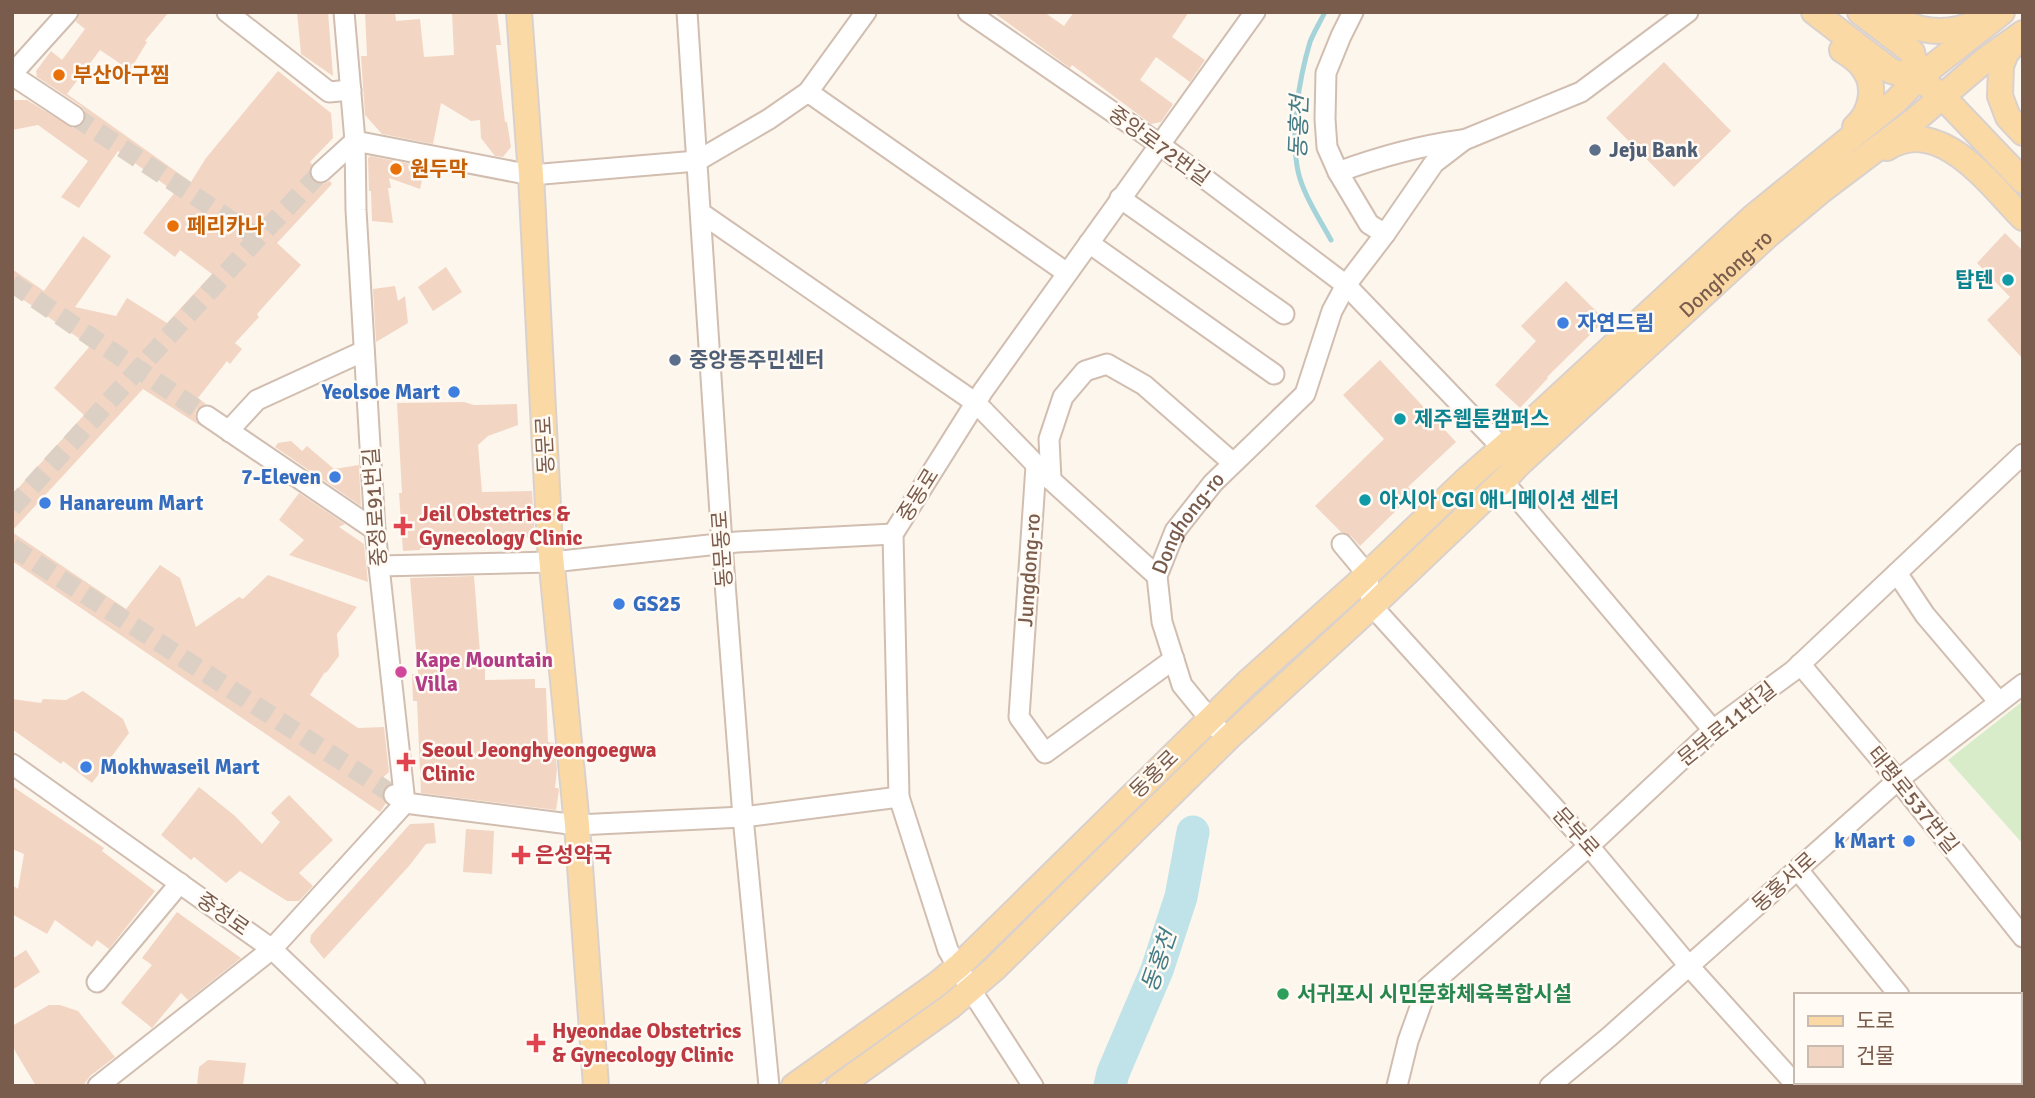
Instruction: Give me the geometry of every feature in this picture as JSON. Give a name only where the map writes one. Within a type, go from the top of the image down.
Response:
[{"type":"main road","name":"동문로","points":[[519,12],[531,175],[552,562],[577,825],[596,1086]]},
{"type":"main road","points":[[1805,12],[1823,34],[1865,69],[1871,97],[1860,122],[1815,181]]},
{"type":"main road","points":[[1814,12],[1891,71],[1918,78],[1942,96],[2023,181]]},
{"type":"main road","points":[[1860,12],[1912,52],[1918,78]]},
{"type":"main road","points":[[1882,12],[1902,24],[1938,31],[1966,27],[1996,12]]},
{"type":"main road","points":[[1918,78],[2002,12]]},
{"type":"main road","points":[[1942,96],[1985,60],[2023,34]]},
{"type":"main road","points":[[2023,34],[2006,53],[1999,83],[2004,109],[2023,133]]},
{"type":"main road","name":"Donghong-ro","points":[[1508,465],[1768,235],[1815,181],[1918,78]]},
{"type":"main road","name":"Donghong-ro","points":[[1815,181],[1916,119],[1942,96]]},
{"type":"main road","points":[[1815,181],[1899,140],[1925,140],[1958,152],[2023,218]]},
{"type":"main road","name":"동홍로","points":[[794,1086],[959,967],[1209,720],[1465,481],[1508,465]]},
{"type":"main road","name":"동홍로","points":[[853,1082],[971,990],[1013,951],[1228,738],[1372,606],[1508,465]]},
{"type":"street","points":[[68,12],[12,75],[74,116]]},
{"type":"street","points":[[227,12],[328,92],[351,90]]},
{"type":"street","name":"중정로91번길","points":[[344,12],[355,141],[356,211],[375,530],[399,798]]},
{"type":"street","name":"동문동로","points":[[687,12],[722,544],[743,817],[769,1086]]},
{"type":"street","points":[[321,172],[355,141],[531,175],[697,161],[808,92],[866,12]]},
{"type":"street","name":"중앙로72번길","points":[[968,12],[1159,144],[1346,285],[1508,465]]},
{"type":"street","points":[[1353,12],[1326,73],[1327,147],[1338,172],[1369,224],[1385,234]]},
{"type":"street","points":[[1338,172],[1382,156],[1464,140],[1581,92],[1688,12]]},
{"type":"street","name":"중동로","points":[[1033,1086],[948,950],[899,797],[893,534],[976,403],[1249,14]]},
{"type":"street","points":[[808,92],[1067,273]]},
{"type":"street","name":"Donghong-ro","points":[[1228,738],[1209,720],[1182,685],[1162,621],[1157,576],[1175,531],[1213,483],[1305,394],[1332,311],[1346,285],[1434,163],[1464,140]]},
{"type":"street","points":[[1120,198],[1284,314]]},
{"type":"street","points":[[701,213],[976,403],[1051,480],[1157,576]]},
{"type":"street","points":[[1089,243],[1274,374]]},
{"type":"street","points":[[230,432],[257,400],[364,351]]},
{"type":"street","points":[[1051,480],[1049,439],[1063,397],[1085,371],[1107,365],[1144,385],[1233,463]]},
{"type":"street","points":[[207,416],[375,530]]},
{"type":"street","name":"문부로11번길","points":[[1397,1086],[1408,1041],[1427,988],[1589,846],[1713,730],[1800,664],[2023,454]]},
{"type":"street","points":[[1508,465],[1713,730]]},
{"type":"street","name":"Jungdong-ro","points":[[1037,466],[1018,718],[1045,752],[1174,659]]},
{"type":"street","points":[[379,566],[552,562],[722,544],[893,534]]},
{"type":"street","points":[[1342,544],[1367,574],[1372,606]]},
{"type":"street","points":[[1897,573],[1925,615],[1999,702]]},
{"type":"street","name":"문부로","points":[[1372,606],[1589,846],[1689,966],[1794,1083]]},
{"type":"street","name":"태평로537번길","points":[[1800,664],[1898,780],[2023,937]]},
{"type":"street","name":"동홍서로","points":[[1550,1086],[1609,1037],[1898,780],[2023,684]]},
{"type":"street","name":"중정로","points":[[12,764],[272,949],[415,1086]]},
{"type":"street","points":[[98,1086],[272,949],[399,798],[577,825],[743,817],[899,797]]},
{"type":"street","points":[[1798,870],[1897,993]]},
{"type":"street","points":[[97,982],[180,883]]},
{"type":"green space","points":[[1336,616],[1340,620],[1257,698],[1254,696],[1255,691]]},
{"type":"green space","points":[[2023,701],[2023,844],[1948,760]]},
{"type":"building","points":[[80,12],[169,12],[145,41],[147,42],[127,75],[118,62],[100,50],[67,94],[191,182],[206,158],[278,71],[331,113],[333,138],[310,162],[312,164],[309,174],[317,183],[330,181],[332,184],[277,243],[301,265],[235,343],[242,349],[230,364],[227,361],[198,398],[206,404],[197,409],[195,414],[199,425],[143,389],[12,531],[12,495],[84,415],[54,388],[90,346],[12,292],[12,269],[44,291],[83,236],[111,256],[75,307],[116,316],[127,298],[167,323],[212,274],[180,250],[175,257],[143,233],[175,192],[118,151],[79,208],[61,197],[88,161],[38,125],[12,130],[12,100],[27,100],[73,128],[85,122],[85,111],[81,106],[37,77],[36,71],[51,51],[62,60],[85,29],[76,22]]},
{"type":"building","points":[[297,12],[328,12],[333,76],[301,54]]},
{"type":"building","points":[[365,12],[395,12],[396,21],[420,19],[424,57],[454,55],[452,12],[497,12],[501,45],[496,45],[505,122],[511,147],[503,157],[495,156],[481,138],[480,120],[471,121],[441,103],[433,144],[382,134],[365,115],[361,56],[367,56]]},
{"type":"building","points":[[993,12],[1044,12],[1064,26],[1074,12],[1189,12],[1172,37],[1205,60],[1190,82],[1156,57],[1140,80],[1173,104],[1161,122],[1151,124],[1072,65],[1070,68]]},
{"type":"building","points":[[1664,62],[1731,131],[1674,187],[1606,118]]},
{"type":"building","name":"원두막","points":[[370,156],[425,167],[420,189],[389,178],[393,223],[372,221]]},
{"type":"building","name":"탑텐","points":[[2005,233],[2023,251],[2023,359],[1987,320],[2010,297],[1977,263]]},
{"type":"building","points":[[446,267],[462,292],[433,311],[418,287]]},
{"type":"building","name":"자연드림","points":[[1566,281],[1605,320],[1547,377],[1520,408],[1495,385],[1536,341],[1521,326]]},
{"type":"building","points":[[395,286],[398,301],[405,296],[408,323],[376,342],[373,289]]},
{"type":"building","points":[[1380,360],[1456,442],[1408,487],[1414,493],[1360,546],[1351,536],[1341,532],[1315,506],[1384,439],[1343,395]]},
{"type":"building","points":[[464,402],[474,405],[517,404],[518,425],[488,436],[478,445],[482,492],[532,491],[535,537],[403,551],[397,403]]},
{"type":"building","name":"7-Eleven","points":[[291,441],[302,451],[307,446],[334,469],[359,465],[361,506],[275,447],[278,443]]},
{"type":"building","points":[[299,493],[345,524],[339,527],[364,544],[368,582],[289,555],[304,540],[279,520]]},
{"type":"building","points":[[12,532],[126,609],[160,565],[180,578],[196,627],[239,597],[243,599],[268,575],[357,607],[337,634],[339,656],[310,695],[358,728],[384,727],[389,772],[379,781],[387,786],[382,794],[386,803],[380,812],[12,561]]},
{"type":"building","points":[[474,576],[481,666],[485,666],[485,680],[535,679],[535,688],[546,688],[548,742],[554,743],[557,769],[555,788],[559,791],[556,810],[421,793],[417,701],[413,701],[412,674],[418,674],[410,578]]},
{"type":"building","points":[[83,691],[123,719],[129,733],[92,783],[12,729],[12,699],[41,703],[43,699],[66,700]]},
{"type":"building","points":[[12,786],[104,848],[102,851],[155,891],[109,949],[97,940],[92,947],[55,920],[47,934],[12,914],[12,885],[18,889],[24,854],[12,849]]},
{"type":"building","points":[[199,787],[235,816],[262,844],[280,822],[271,813],[289,795],[333,840],[299,873],[313,886],[299,901],[287,901],[240,871],[226,883],[194,857],[191,860],[161,835]]},
{"type":"building","points":[[434,823],[436,843],[426,844],[324,959],[310,942],[311,935],[410,824]]},
{"type":"building","points":[[466,829],[494,831],[492,874],[463,872]]},
{"type":"building","points":[[177,912],[241,958],[188,1000],[181,993],[152,1028],[121,1003],[152,965],[142,958]]},
{"type":"building","points":[[26,950],[40,972],[12,990],[12,959]]},
{"type":"building","points":[[49,1005],[60,1005],[78,1011],[115,1057],[90,1076],[83,1086],[36,1086],[15,1051],[12,1026]]},
{"type":"building","points":[[208,1060],[246,1063],[243,1086],[197,1086],[199,1067]]},
{"type":"waterway","name":"동홍천","points":[[1325,12],[1306,57],[1299,89],[1295,140],[1298,171],[1303,188],[1331,240]]},
{"type":"waterway","name":"동홍천","points":[[1110,1086],[1113,1073],[1157,970],[1181,897],[1193,832]]},
{"type":"tunnel","points":[[74,116],[258,238]]},
{"type":"tunnel","points":[[12,508],[321,172]]},
{"type":"tunnel","points":[[12,283],[207,416]]},
{"type":"tunnel","points":[[12,547],[392,794]]},
{"type":"place","name":"부산아구찜","points":[[59,75]]},
{"type":"place","name":"Jeju Bank","points":[[1595,150]]},
{"type":"place","name":"원두막","points":[[396,169]]},
{"type":"place","name":"페리카나","points":[[173,226]]},
{"type":"place","name":"탑텐","points":[[2008,280]]},
{"type":"place","name":"자연드림","points":[[1563,323]]},
{"type":"place","name":"중앙동주민센터","points":[[675,360]]},
{"type":"place","name":"Yeolsoe Mart","points":[[454,392]]},
{"type":"place","name":"제주웹툰캠퍼스","points":[[1400,419]]},
{"type":"place","name":"7-Eleven","points":[[335,477]]},
{"type":"place","name":"아시아 CGI 애니메이션 센터","points":[[1365,500]]},
{"type":"place","name":"Hanareum Mart","points":[[45,503]]},
{"type":"place","name":"Jeil Obstetrics & Gynecology Clinic","points":[[403,526]]},
{"type":"place","name":"GS25","points":[[619,604]]},
{"type":"place","name":"Kape Mountain Villa","points":[[401,672]]},
{"type":"place","name":"Seoul Jeonghyeongoegwa Clinic","points":[[406,762]]},
{"type":"place","name":"Mokhwaseil Mart","points":[[86,767]]},
{"type":"place","name":"k Mart","points":[[1909,841]]},
{"type":"place","name":"은성약국","points":[[521,855]]},
{"type":"place","name":"서귀포시 시민문화체육복합시설","points":[[1283,994]]},
{"type":"place","name":"Hyeondae Obstetrics & Gynecology Clinic","points":[[536,1043]]}]
